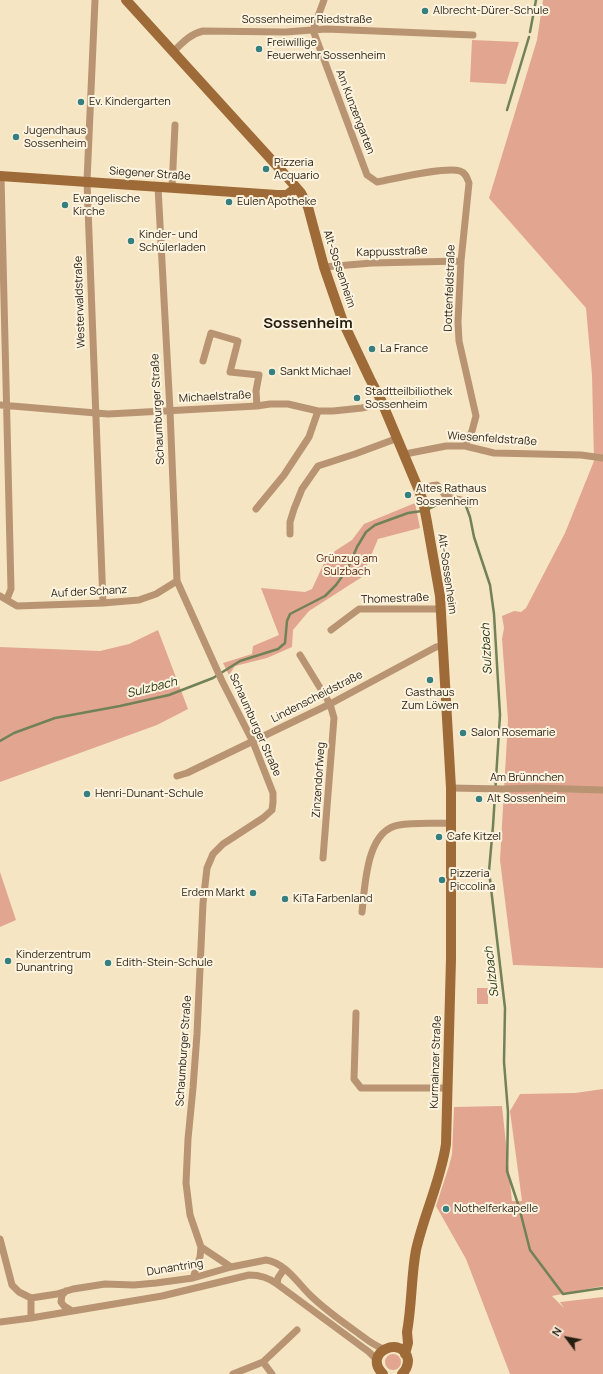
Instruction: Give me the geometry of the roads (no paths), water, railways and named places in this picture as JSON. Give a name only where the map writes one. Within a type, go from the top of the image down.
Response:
[{"type":"main road","name":"Alt-Sossenheim","points":[[126,0],[296,188],[308,207],[324,267],[343,322],[398,438],[422,501],[440,596],[450,788]]},
{"type":"main road","name":"Siegener Straße","points":[[0,176],[282,195],[287,195],[296,188]]},
{"type":"main road","name":"Kurmainzer Straße","points":[[404,1373],[408,1365],[405,1354],[408,1343],[407,1332],[416,1252],[444,1156],[446,1144],[451,946],[450,788]]},
{"type":"main road","points":[[379,1369],[380,1354],[407,1332]]},
{"type":"main road","points":[[389,1348],[402,1350],[405,1354]]},
{"type":"street","name":"Westerwaldstraße","points":[[94,0],[87,181],[103,603]]},
{"type":"street","points":[[313,30],[324,0]]},
{"type":"street","name":"Sossenheimer Riedstraße","points":[[173,52],[192,35],[203,31],[285,32],[333,29],[473,35]]},
{"type":"street","name":"Am Kunzengarten","points":[[313,30],[367,175],[377,182]]},
{"type":"street","points":[[172,188],[175,125]]},
{"type":"street","name":"Dottenfeldstraße","points":[[377,182],[443,170],[460,171],[466,175],[469,183],[461,260],[458,322],[459,341],[476,416],[472,431],[465,446]]},
{"type":"street","points":[[0,176],[4,405],[9,493],[11,589],[3,597]]},
{"type":"street","name":"Schaumburger Straße","points":[[158,187],[177,581],[222,680],[253,742],[273,793],[272,810],[263,818],[223,844],[213,854],[207,868],[203,903],[197,1034],[186,1183],[190,1215],[201,1246]]},
{"type":"street","name":"Kappusstraße","points":[[324,267],[372,263],[461,260]]},
{"type":"street","points":[[203,361],[211,333],[238,341],[230,372],[259,375],[256,391],[258,406]]},
{"type":"street","name":"Michaelstraße","points":[[4,405],[108,414],[258,406],[270,404],[288,404],[318,411],[362,408],[370,406],[381,400]]},
{"type":"street","points":[[256,509],[284,475],[309,437],[318,411]]},
{"type":"street","points":[[290,534],[290,522],[294,508],[302,489],[318,466],[398,438]]},
{"type":"street","name":"Wiesenfeldstraße","points":[[405,454],[446,446],[465,446],[494,452],[581,455],[603,458]]},
{"type":"street","points":[[418,488],[437,485],[448,497],[465,501],[470,504]]},
{"type":"street","points":[[0,494],[9,493]]},
{"type":"street","name":"Auf der Schanz","points":[[3,597],[17,606],[103,603],[139,600],[156,594],[177,581]]},
{"type":"street","name":"Thomestraße","points":[[331,630],[359,609],[441,609]]},
{"type":"street","name":"Lindenscheidstraße","points":[[177,776],[187,773],[253,742],[330,704],[436,646],[443,646]]},
{"type":"street","points":[[300,655],[330,704]]},
{"type":"street","name":"Zinzendorfweg","points":[[323,858],[334,718],[330,704]]},
{"type":"street","name":"Am Brünnchen","points":[[450,788],[603,790]]},
{"type":"street","points":[[362,912],[367,867],[376,841],[384,831],[398,825],[451,823]]},
{"type":"street","points":[[356,1013],[354,1079],[361,1088],[448,1088]]},
{"type":"street","points":[[0,1239],[12,1285],[19,1292],[31,1298],[31,1318]]},
{"type":"street","points":[[193,1278],[200,1257],[201,1246],[231,1267]]},
{"type":"street","name":"Dunantring","points":[[31,1298],[105,1284],[134,1285],[193,1278],[231,1267],[266,1260],[271,1261],[284,1269],[326,1309],[371,1343],[389,1348]]},
{"type":"street","points":[[277,1284],[278,1278],[284,1269]]},
{"type":"street","name":"Dunantring","points":[[0,1322],[162,1296],[249,1275],[264,1276],[291,1294],[369,1352],[379,1369]]},
{"type":"street","points":[[291,1294],[297,1284],[296,1279]]},
{"type":"street","points":[[66,1291],[62,1295],[61,1302],[72,1311]]},
{"type":"street","points":[[317,1314],[326,1309]]},
{"type":"street","points":[[233,1374],[263,1362],[297,1330]]},
{"type":"street","points":[[263,1362],[272,1374]]},
{"type":"waterway","points":[[530,32],[536,0]]},
{"type":"waterway","points":[[507,110],[529,37]]},
{"type":"waterway","name":"Sulzbach","points":[[426,510],[441,503],[453,502],[466,506],[474,537],[490,585],[494,614],[500,715],[489,871],[505,1008],[504,1062],[508,1112],[507,1171],[519,1207],[530,1250],[563,1294],[603,1288]]},
{"type":"waterway","name":"Sulzbach","points":[[0,741],[14,733],[55,718],[169,695],[213,678],[240,661],[278,649],[285,643],[287,621],[290,614],[325,596],[336,585],[348,568],[357,547],[366,532],[375,525],[408,513],[422,511]]},
{"type":"place","name":"Albrecht-Dürer-Schule","points":[[425,11]]},
{"type":"place","name":"Freiwillige Feuerwehr Sossenheim","points":[[259,49]]},
{"type":"place","name":"Ev. Kindergarten","points":[[81,102]]},
{"type":"place","name":"Jugendhaus Sossenheim","points":[[16,137]]},
{"type":"place","name":"Pizzeria Acquario","points":[[266,169]]},
{"type":"place","name":"Eulen Apotheke","points":[[229,202]]},
{"type":"place","name":"Evangelische Kirche","points":[[65,205]]},
{"type":"place","name":"Kinder- und Schülerladen","points":[[131,241]]},
{"type":"place","name":"La France","points":[[372,349]]},
{"type":"place","name":"Sankt Michael","points":[[272,372]]},
{"type":"place","name":"Stadtteilbiliothek Sossenheim","points":[[357,398]]},
{"type":"place","name":"Altes Rathaus Sossenheim","points":[[408,495]]},
{"type":"place","name":"Gasthaus Zum Löwen","points":[[430,680]]},
{"type":"place","name":"Salon Rosemarie","points":[[463,733]]},
{"type":"place","name":"Henri-Dunant-Schule","points":[[87,794]]},
{"type":"place","name":"Alt Sossenheim","points":[[479,799]]},
{"type":"place","name":"Cafe Kitzel","points":[[439,837]]},
{"type":"place","name":"Pizzeria Piccolina","points":[[442,880]]},
{"type":"place","name":"Erdem Markt","points":[[253,893]]},
{"type":"place","name":"KiTa Farbenland","points":[[285,899]]},
{"type":"place","name":"Kinderzentrum Dunantring","points":[[8,961]]},
{"type":"place","name":"Edith-Stein-Schule","points":[[108,963]]},
{"type":"place","name":"Nothelferkapelle","points":[[446,1209]]},
{"type":"district","name":"Sossenheim","points":[[308,324]]},
{"type":"park label","name":"Grünzug am Sulzbach","points":[[347,565]]}]
